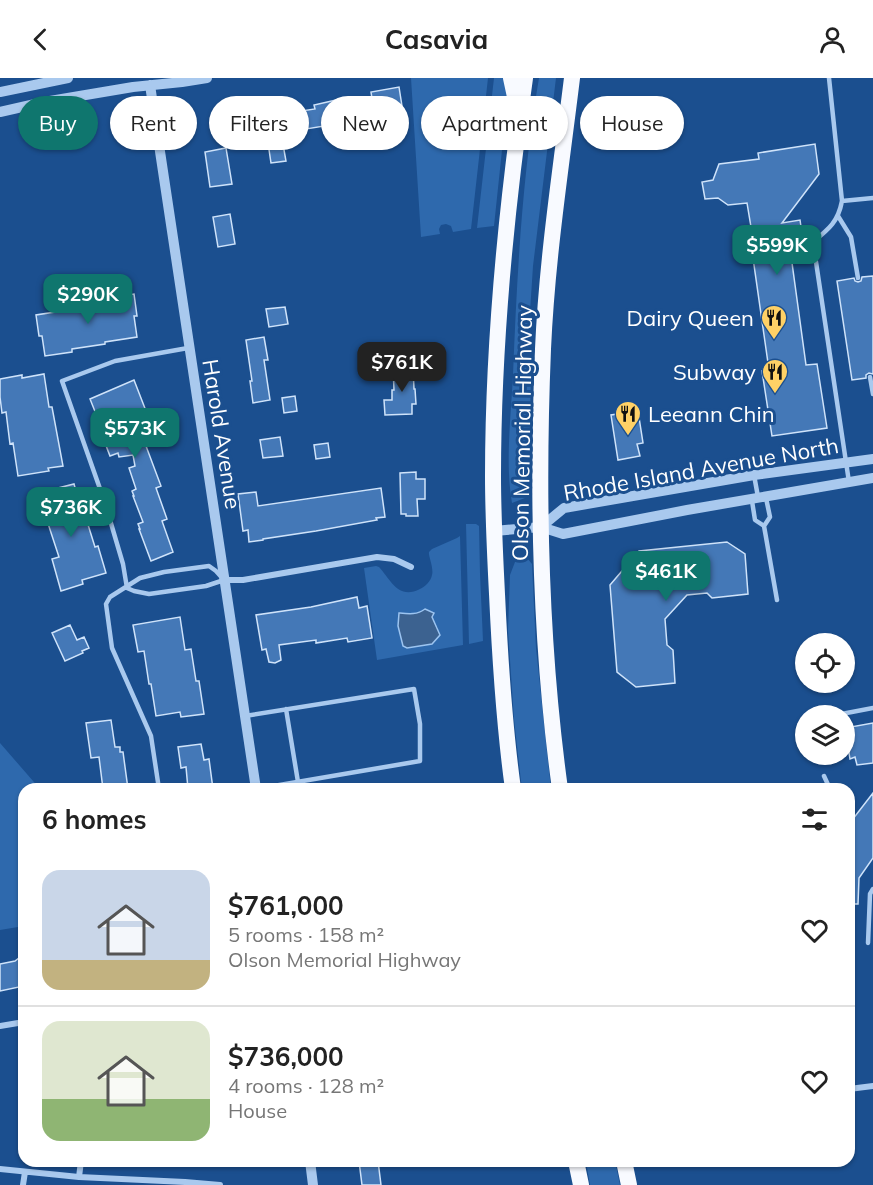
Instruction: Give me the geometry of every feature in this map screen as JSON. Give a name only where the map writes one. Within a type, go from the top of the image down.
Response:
[{"type":"highway","points":[[511,78],[515,96]]},
{"type":"highway","name":"Olson Memorial Highway","points":[[522,96],[525,78]]},
{"type":"highway","name":"Olson Memorial Highway","points":[[559,783],[548,672],[542,579],[540,460],[543,348],[549,272],[572,78]]},
{"type":"highway","name":"Olson Memorial Highway","points":[[512,783],[500,662],[493,463],[502,273],[516,150]]},
{"type":"highway","points":[[577,1167],[581,1185]]},
{"type":"highway","points":[[625,1167],[629,1185]]},
{"type":"street","points":[[0,92],[68,78]]},
{"type":"street","points":[[0,112],[52,100],[133,87],[150,80],[207,78]]},
{"type":"street","name":"Harold Avenue","points":[[150,80],[188,348],[255,783]]},
{"type":"street","name":"Rhode Island Avenue North","points":[[541,527],[564,508],[754,476],[873,459]]},
{"type":"street","name":"Rhode Island Avenue North","points":[[494,531],[541,527],[563,534],[873,478]]},
{"type":"street","points":[[225,580],[243,580],[377,557],[394,559],[411,567]]},
{"type":"street","points":[[0,1026],[18,1023]]},
{"type":"street","points":[[855,1088],[873,1086]]},
{"type":"street","points":[[79,1177],[80,1167]]},
{"type":"street","points":[[311,1167],[313,1185]]},
{"type":"street","points":[[0,1169],[79,1177],[220,1185]]},
{"type":"street","points":[[23,1185],[25,1172]]},
{"type":"lane","points":[[829,78],[842,201],[838,216],[829,229],[813,242],[849,482]]},
{"type":"lane","points":[[842,201],[873,198]]},
{"type":"lane","points":[[838,216],[851,237],[858,278]]},
{"type":"lane","points":[[127,588],[123,564],[105,503],[62,381],[115,361],[188,348]]},
{"type":"lane","points":[[870,377],[873,394]]},
{"type":"lane","points":[[754,476],[759,498],[770,517],[764,526],[777,600]]},
{"type":"lane","points":[[759,498],[755,520],[764,526]]},
{"type":"lane","points":[[127,588],[149,594],[206,586],[225,580],[208,566],[148,576],[140,578],[110,597],[106,604],[110,639],[115,657],[151,736],[158,783]]},
{"type":"lane","points":[[244,716],[414,688],[420,724],[420,761],[292,783]]},
{"type":"lane","points":[[855,711],[873,708]]},
{"type":"lane","points":[[286,709],[298,782]]},
{"type":"lane","points":[[824,776],[827,783]]},
{"type":"lane","points":[[868,943],[870,894],[873,889]]},
{"type":"shaded area","points":[[411,78],[488,78],[486,96],[421,96],[421,150],[480,150],[471,229],[453,232],[451,226],[446,224],[441,225],[440,234],[421,237]]},
{"type":"shaded area","points":[[494,78],[504,78],[508,96],[492,96]]},
{"type":"shaded area","points":[[539,78],[556,78],[554,96],[536,96]]},
{"type":"shaded area","points":[[486,150],[502,150],[494,226],[477,228]]},
{"type":"shaded area","points":[[528,150],[547,150],[533,266],[530,312],[530,496],[512,503],[509,440]]},
{"type":"shaded area","points":[[466,524],[479,526],[483,641],[469,644]]},
{"type":"shaded area","points":[[460,536],[463,645],[377,660],[364,568],[379,567],[396,587],[412,592],[429,582],[432,569],[429,552]],"holes":[[[399,613],[432,617],[438,628],[432,644],[407,648]]]},
{"type":"shaded area","points":[[523,555],[532,564],[536,648],[550,783],[521,783],[508,630],[510,575],[515,562]]},
{"type":"shaded area","points":[[425,609],[434,613],[432,617],[440,635],[432,644],[407,648],[403,646],[398,626],[399,613],[410,614]]},
{"type":"shaded area","points":[[0,743],[35,783],[18,783],[18,927],[0,930]]},
{"type":"shaded area","points":[[587,1167],[616,1167],[620,1185],[590,1185]]},
{"type":"building","points":[[399,87],[400,96],[372,96],[371,92]]},
{"type":"building","points":[[321,103],[321,127],[309,128],[309,110],[315,109],[314,105]]},
{"type":"building","points":[[815,144],[819,174],[782,223],[800,220],[803,240],[789,241],[806,365],[817,364],[827,428],[772,436],[762,371],[769,370],[751,244],[748,244],[747,228],[751,227],[747,203],[728,205],[718,198],[705,199],[702,182],[713,180],[719,164],[759,159],[758,153]]},
{"type":"building","points":[[226,150],[232,184],[210,187],[205,152]]},
{"type":"building","points":[[269,150],[284,150],[286,161],[271,163]]},
{"type":"building","points":[[230,214],[235,244],[218,247],[213,217]]},
{"type":"building","points":[[873,276],[873,374],[869,373],[866,378],[852,380],[837,281],[854,278],[858,282],[862,277]]},
{"type":"building","points":[[134,294],[137,337],[45,356],[36,315],[101,302],[101,299]]},
{"type":"building","points":[[285,307],[288,324],[269,327],[266,309]]},
{"type":"building","points":[[264,337],[268,360],[264,360],[270,400],[253,403],[246,340]]},
{"type":"building","points":[[393,367],[413,367],[416,404],[412,404],[412,414],[385,415],[384,400],[392,400],[392,390],[394,390]]},
{"type":"building","points":[[44,374],[63,466],[48,468],[49,471],[18,476],[13,443],[10,444],[6,412],[2,413],[0,379]]},
{"type":"building","points":[[134,380],[155,443],[146,446],[161,486],[156,488],[167,519],[162,521],[173,552],[151,561],[139,529],[138,524],[143,522],[132,491],[136,489],[129,468],[135,466],[133,455],[119,457],[118,453],[110,456],[90,399]]},
{"type":"building","points":[[295,396],[297,411],[284,413],[282,398]]},
{"type":"building","points":[[638,411],[643,443],[637,444],[640,456],[618,460],[611,415]]},
{"type":"building","points":[[280,437],[283,456],[263,458],[260,440]]},
{"type":"building","points":[[328,443],[330,457],[316,459],[314,445]]},
{"type":"building","points":[[416,472],[416,479],[425,479],[425,499],[417,499],[418,516],[406,516],[406,514],[401,514],[400,473]]},
{"type":"building","points":[[74,484],[83,516],[85,515],[95,547],[98,546],[106,573],[82,580],[83,584],[61,591],[52,559],[59,557],[38,493]]},
{"type":"building","points":[[381,488],[385,517],[376,518],[377,520],[249,542],[248,530],[243,531],[238,494],[256,492],[258,506]]},
{"type":"building","points":[[727,542],[745,554],[748,594],[712,598],[707,593],[687,595],[665,619],[667,645],[673,650],[675,683],[636,687],[617,672],[610,585],[639,551]]},
{"type":"building","points":[[357,597],[359,608],[367,606],[372,638],[348,642],[347,638],[316,643],[316,640],[279,645],[281,660],[275,663],[269,662],[266,649],[262,650],[256,615]]},
{"type":"building","points":[[180,617],[185,650],[191,649],[196,681],[199,681],[204,714],[181,717],[180,712],[156,716],[144,651],[138,652],[133,625]]},
{"type":"building","points":[[70,625],[77,640],[84,637],[89,648],[65,661],[52,633]]},
{"type":"building","points":[[111,720],[115,747],[120,747],[120,752],[123,752],[127,783],[102,783],[99,757],[91,758],[86,723]]},
{"type":"building","points":[[873,723],[873,763],[857,765],[855,726]]},
{"type":"building","points":[[201,744],[204,760],[209,759],[212,783],[187,783],[186,767],[181,768],[178,747]]},
{"type":"building","points":[[873,793],[873,858],[859,878],[858,904],[855,904],[855,816]]},
{"type":"building","points":[[18,959],[18,987],[0,991],[0,964]]},
{"type":"building","points":[[360,1167],[379,1167],[381,1185],[362,1185]]},
{"type":"place","name":"Dairy Queen","points":[[774,341]]},
{"type":"place","name":"Subway","points":[[775,395]]},
{"type":"place","name":"Leeann Chin","points":[[628,437]]}]
